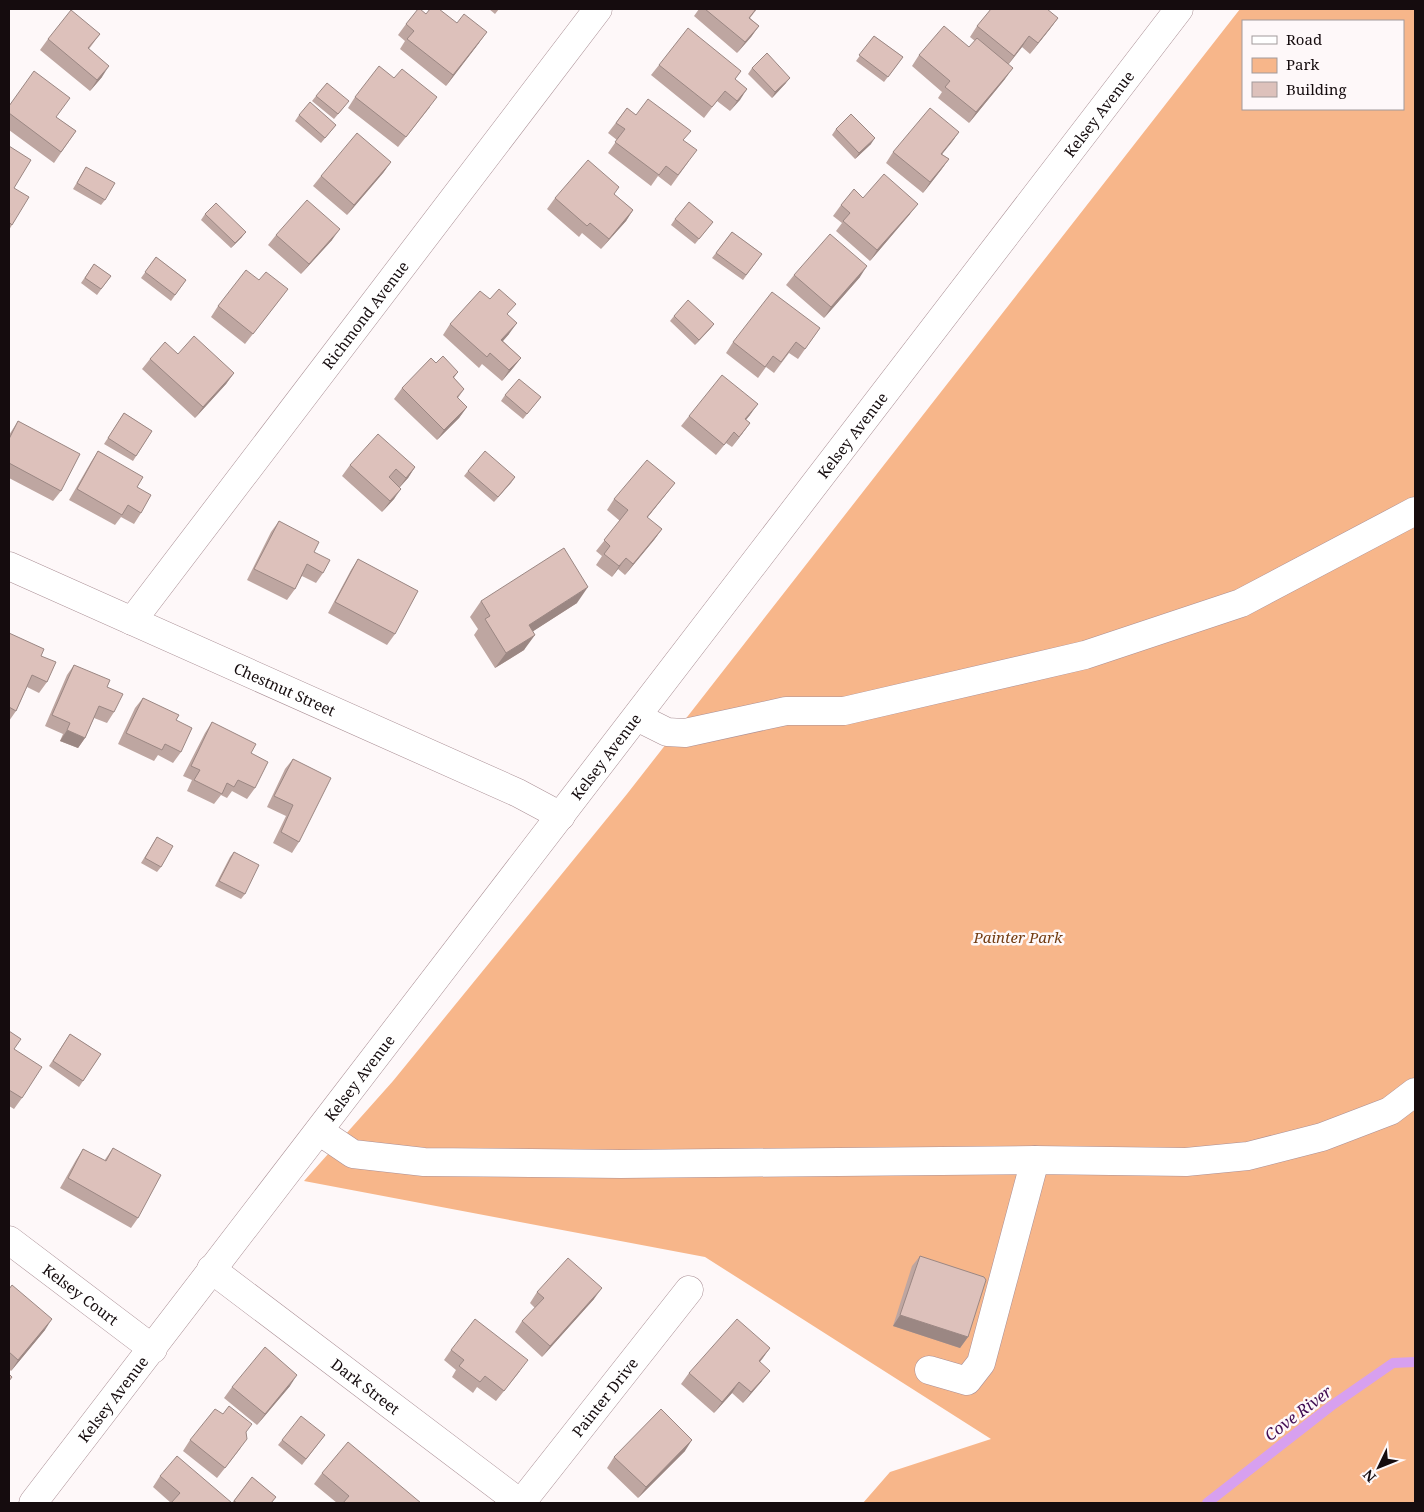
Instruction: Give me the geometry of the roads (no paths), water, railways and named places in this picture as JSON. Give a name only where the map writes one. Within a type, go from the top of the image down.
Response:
[{"type":"street","name":"Richmond Avenue","points":[[132,621],[598,9]]},
{"type":"street","name":"Kelsey Avenue","points":[[33,1503],[153,1349],[211,1269],[562,816],[1179,9]]},
{"type":"street","points":[[637,717],[667,732],[685,733],[786,712],[844,711],[1085,655],[1241,603],[1415,511]]},
{"type":"street","name":"Chestnut Street","points":[[9,566],[508,789],[562,816]]},
{"type":"street","points":[[319,1131],[353,1154],[424,1162],[621,1164],[1035,1160],[1186,1162],[1248,1156],[1322,1136],[1390,1111],[1415,1092]]},
{"type":"street","points":[[929,1370],[967,1381],[981,1363],[1035,1160]]},
{"type":"street","name":"Kelsey Court","points":[[9,1240],[153,1349]]},
{"type":"street","name":"Dark Street","points":[[211,1269],[520,1503]]},
{"type":"street","name":"Painter Drive","points":[[520,1503],[688,1290]]},
{"type":"waterway","name":"Cove River","points":[[1207,1503],[1331,1406],[1393,1363],[1415,1362]]},
{"type":"park label","name":"Painter Park","points":[[1018,937]]}]
